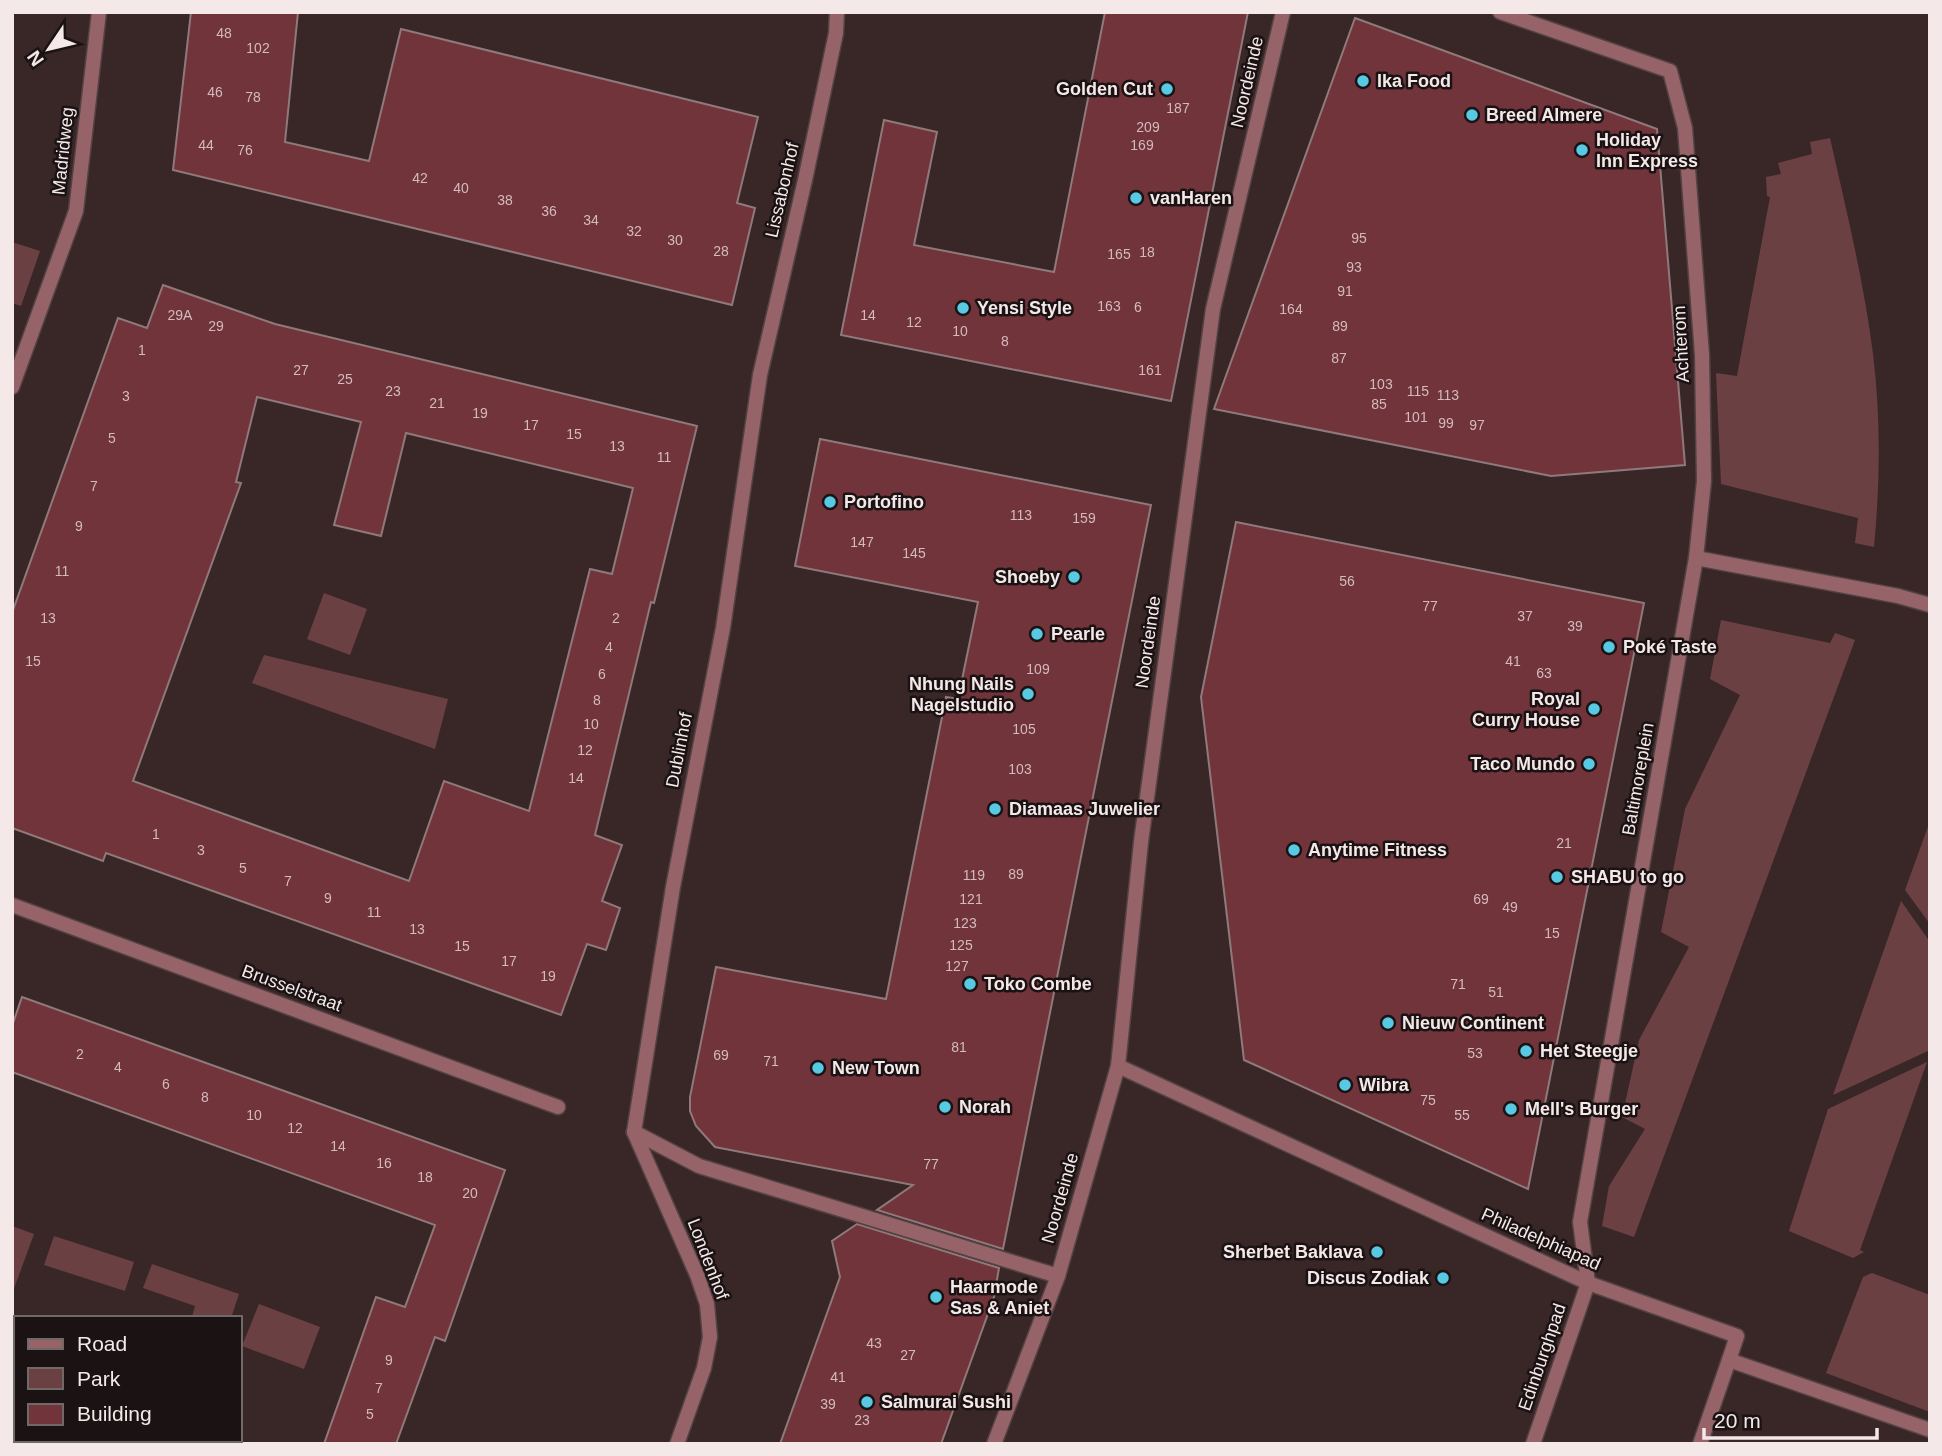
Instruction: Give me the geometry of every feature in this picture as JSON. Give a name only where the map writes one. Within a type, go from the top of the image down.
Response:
[{"type":"street","name":"Madridweg","points":[[12,387],[76,211],[99,12]]},
{"type":"street","name":"Lissabonhof","points":[[760,375],[805,180],[837,12]]},
{"type":"street","name":"Noordeinde","points":[[994,1444],[1058,1276],[1118,1066],[1141,842],[1213,309],[1283,12]]},
{"type":"street","name":"Achterom","points":[[1500,12],[1670,71],[1685,128],[1702,355],[1704,481],[1696,558]]},
{"type":"street","name":"Dublinhof","points":[[634,1132],[673,887],[723,628],[760,375]]},
{"type":"street","points":[[1696,558],[1930,604]]},
{"type":"street","name":"Baltimoreplein","points":[[1588,1283],[1580,1222],[1696,558]]},
{"type":"street","name":"Brusselstraat","points":[[12,905],[558,1107]]},
{"type":"street","name":"Philadelphiapad","points":[[1118,1066],[1588,1283],[1737,1336],[1729,1360]]},
{"type":"street","points":[[634,1132],[699,1166],[1058,1276]]},
{"type":"street","name":"Londenhof","points":[[634,1132],[697,1275],[707,1304],[710,1337],[704,1368],[677,1444]]},
{"type":"street","name":"Edinburghpad","points":[[1533,1444],[1588,1283]]},
{"type":"street","points":[[1700,1444],[1729,1360],[1930,1430]]},
{"type":"green space","points":[[1830,138],[1860,273],[1873,354],[1879,451],[1874,547],[1855,543],[1858,518],[1721,484],[1716,373],[1737,376],[1770,197],[1767,196],[1766,177],[1781,174],[1778,163],[1812,154],[1810,142]]},
{"type":"green space","points":[[12,242],[40,251],[21,306],[12,303]]},
{"type":"green space","points":[[324,593],[367,609],[350,655],[307,639]]},
{"type":"green space","points":[[1721,620],[1830,643],[1835,633],[1855,640],[1634,1237],[1602,1226],[1609,1186],[1645,1129],[1622,1117],[1639,1040],[1689,947],[1661,932],[1685,809],[1740,695],[1710,679]]},
{"type":"green space","points":[[264,655],[448,699],[435,749],[252,683]]},
{"type":"green space","points":[[1930,821],[1930,924],[1905,890]]},
{"type":"green space","points":[[1901,901],[1930,942],[1930,1050],[1833,1095]]},
{"type":"green space","points":[[1927,1062],[1860,1250],[1864,1252],[1853,1258],[1789,1231],[1828,1109]]},
{"type":"green space","points":[[12,1226],[34,1234],[12,1294]]},
{"type":"green space","points":[[54,1236],[134,1262],[125,1291],[44,1265]]},
{"type":"green space","points":[[152,1264],[239,1294],[232,1316],[192,1316],[195,1306],[143,1288]]},
{"type":"green space","points":[[1872,1273],[1930,1295],[1930,1412],[1826,1373],[1863,1277]]},
{"type":"green space","points":[[259,1304],[320,1327],[304,1369],[242,1346]]},
{"type":"building","points":[[191,12],[298,12],[285,142],[369,161],[401,29],[758,117],[737,203],[755,208],[732,305],[173,170]]},
{"type":"building","points":[[1105,12],[1248,12],[1171,401],[841,335],[884,120],[937,132],[914,245],[1054,272]]},
{"type":"building","points":[[1355,18],[1657,129],[1685,465],[1551,476],[1214,409]]},
{"type":"building","points":[[163,285],[275,324],[697,426],[595,835],[622,845],[602,901],[620,908],[606,950],[587,944],[561,1015],[106,853],[103,861],[12,828],[12,613],[118,318],[147,328]],"holes":[[[257,397],[361,422],[334,525],[381,536],[406,433],[633,488],[612,574],[590,569],[529,811],[444,781],[409,881],[133,781],[241,483],[236,482]]]},
{"type":"building","points":[[820,439],[1151,505],[1003,1249],[877,1210],[913,1185],[715,1147],[696,1126],[690,1111],[690,1097],[716,967],[886,999],[946,697],[958,699],[978,602],[795,566]]},
{"type":"building","points":[[1236,522],[1644,603],[1528,1189],[1244,1060],[1201,697]]},
{"type":"building","points":[[22,997],[505,1170],[445,1341],[435,1337],[396,1444],[324,1444],[376,1297],[405,1307],[435,1225],[12,1072],[12,1026]]},
{"type":"building","points":[[857,1224],[999,1268],[994,1297],[941,1444],[780,1444],[840,1277],[832,1241]]},
{"type":"place","name":"Ika Food","points":[[1363,81]]},
{"type":"place","name":"Golden Cut","points":[[1167,89]]},
{"type":"place","name":"Breed Almere","points":[[1472,115]]},
{"type":"place","name":"Holiday Inn Express","points":[[1582,150]]},
{"type":"place","name":"vanHaren","points":[[1136,198]]},
{"type":"place","name":"Yensi Style","points":[[963,308]]},
{"type":"place","name":"Portofino","points":[[830,502]]},
{"type":"place","name":"Shoeby","points":[[1074,577]]},
{"type":"place","name":"Pearle","points":[[1037,634]]},
{"type":"place","name":"Poké Taste","points":[[1609,647]]},
{"type":"place","name":"Nhung Nails Nagelstudio","points":[[1028,694]]},
{"type":"place","name":"Royal Curry House","points":[[1594,709]]},
{"type":"place","name":"Taco Mundo","points":[[1589,764]]},
{"type":"place","name":"Diamaas Juwelier","points":[[995,809]]},
{"type":"place","name":"Anytime Fitness","points":[[1294,850]]},
{"type":"place","name":"SHABU to go","points":[[1557,877]]},
{"type":"place","name":"Toko Combe","points":[[970,984]]},
{"type":"place","name":"Nieuw Continent","points":[[1388,1023]]},
{"type":"place","name":"Het Steegje","points":[[1526,1051]]},
{"type":"place","name":"New Town","points":[[818,1068]]},
{"type":"place","name":"Wibra","points":[[1345,1085]]},
{"type":"place","name":"Norah","points":[[945,1107]]},
{"type":"place","name":"Mell's Burger","points":[[1511,1109]]},
{"type":"place","name":"Sherbet Baklava","points":[[1377,1252]]},
{"type":"place","name":"Discus Zodiak","points":[[1443,1278]]},
{"type":"place","name":"Haarmode Sas & Aniet","points":[[936,1297]]},
{"type":"place","name":"Salmurai Sushi","points":[[867,1402]]}]
